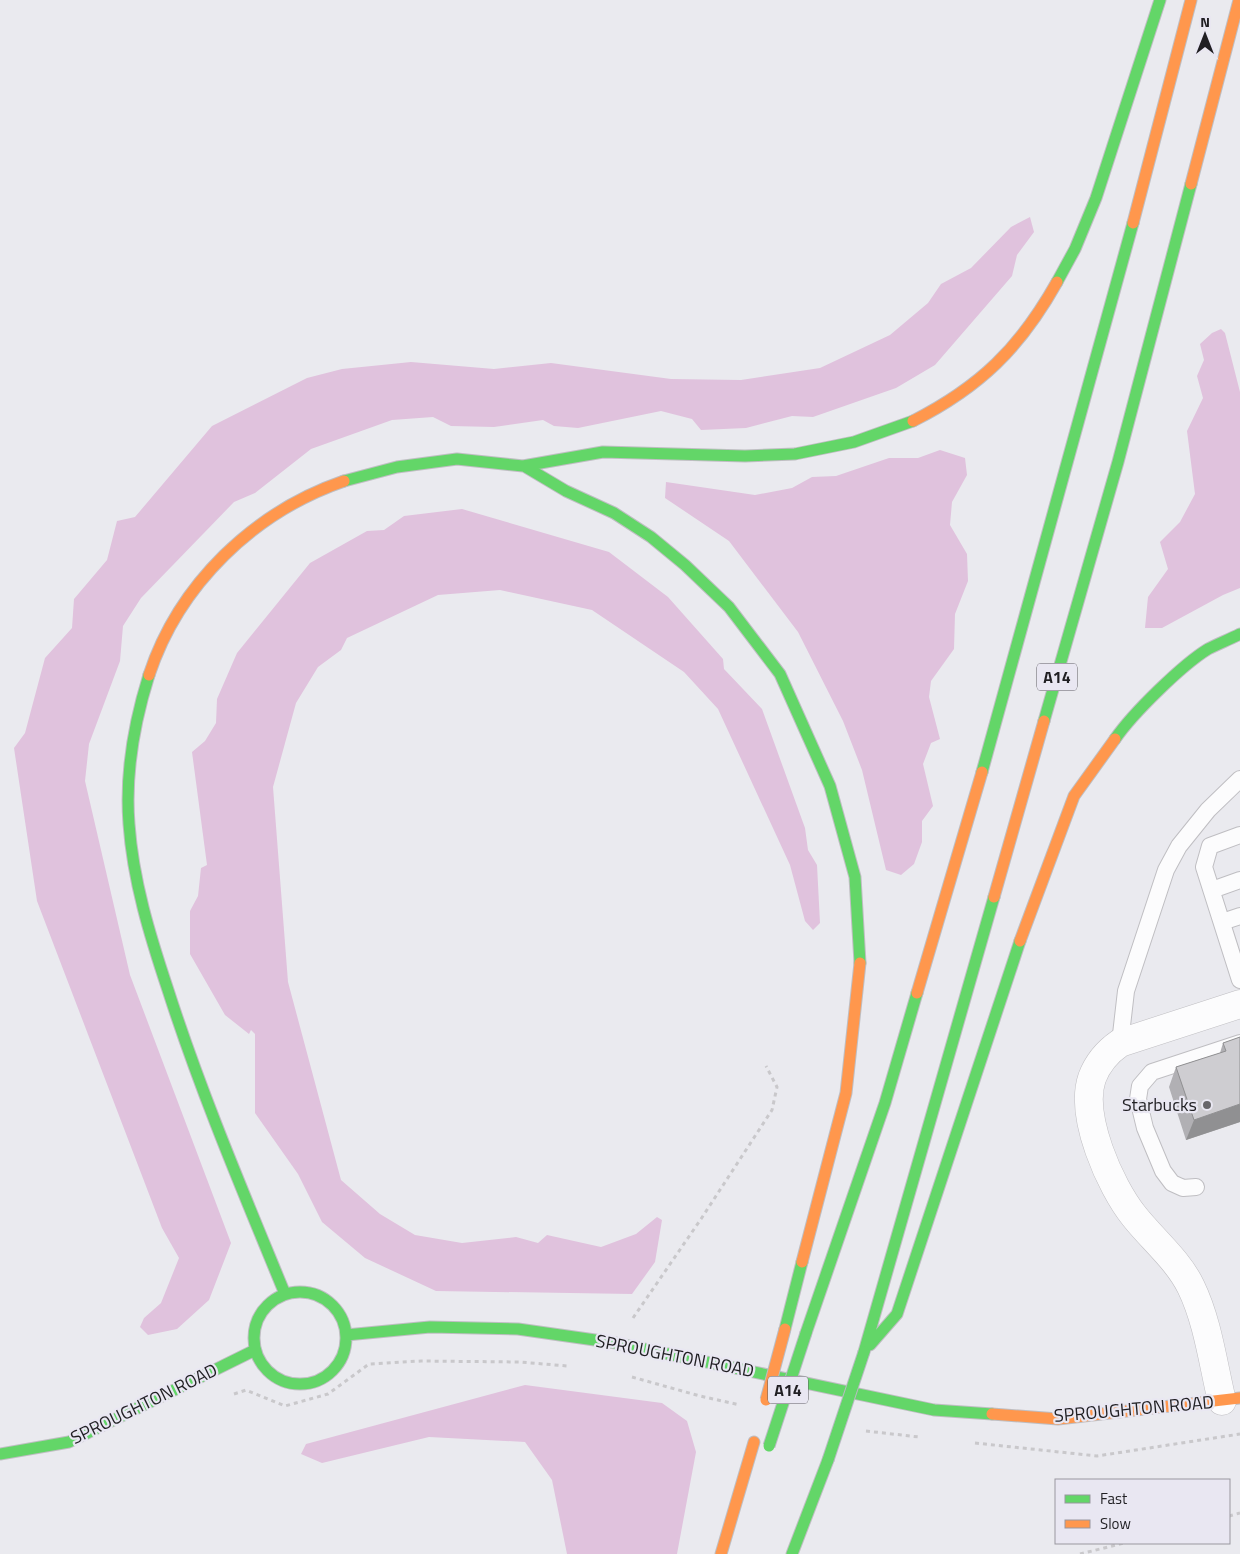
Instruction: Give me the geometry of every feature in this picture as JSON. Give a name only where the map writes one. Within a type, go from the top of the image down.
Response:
[{"type":"main road","points":[[286,1294],[206,1101],[160,968],[138,876],[129,823],[131,753],[138,709],[152,667],[179,610],[210,569],[250,532],[298,500],[348,479],[413,463],[473,459],[524,466],[598,452],[761,456],[812,452],[872,438],[947,403],[990,371],[1036,320],[1066,270],[1085,228],[1146,50],[1160,0]]},
{"type":"main road","name":"A14","points":[[768,1450],[885,1104],[1010,680],[1139,202],[1191,0]]},
{"type":"main road","name":"A14","points":[[792,1554],[828,1460],[864,1352],[1118,462],[1239,0]]},
{"type":"main road","points":[[524,466],[566,491],[614,513],[685,565],[729,607],[780,674],[830,786],[855,877],[860,961],[846,1093],[786,1329],[762,1414]]},
{"type":"main road","points":[[864,1352],[897,1314],[1027,918],[1074,796],[1125,725],[1172,679],[1207,650],[1240,634]]},
{"type":"main road","points":[[304,1293],[323,1298],[333,1305],[341,1316],[346,1335],[344,1355],[326,1377],[312,1383],[297,1384],[283,1381],[270,1373],[261,1362],[256,1350],[254,1336],[257,1322],[263,1310],[273,1301],[286,1294],[304,1293]]},
{"type":"main road","name":"SPROUGHTON ROAD","points":[[346,1335],[430,1326],[518,1329],[616,1343],[934,1410],[1058,1419],[1231,1399]]},
{"type":"main road","name":"SPROUGHTON ROAD","points":[[0,1454],[69,1442],[256,1350]]},
{"type":"main road","points":[[721,1554],[755,1437]]},
{"type":"street","points":[[1231,1399],[1190,1286],[1180,1270],[1119,1195],[1098,1146],[1090,1100],[1092,1079],[1106,1053],[1120,1043],[1240,1004]]},
{"type":"lane","points":[[1120,1043],[1126,991],[1166,870],[1179,846],[1208,810],[1240,779]]},
{"type":"lane","points":[[1240,835],[1210,846],[1204,867],[1222,922],[1236,951],[1240,980]]},
{"type":"lane","points":[[1212,890],[1240,880]]},
{"type":"lane","points":[[1222,922],[1240,916]]},
{"type":"lane","points":[[1196,1187],[1182,1188],[1172,1183],[1163,1171],[1145,1128],[1138,1099],[1140,1086],[1152,1072],[1240,1043]]},
{"type":"path","points":[[616,1343],[702,1219],[772,1110],[776,1087],[766,1066]]},
{"type":"path","points":[[228,1395],[246,1390],[285,1406],[328,1394],[369,1364],[421,1361],[520,1362],[569,1366]]},
{"type":"path","points":[[627,1375],[700,1396],[748,1406]]},
{"type":"path","points":[[860,1429],[929,1438]]},
{"type":"path","points":[[968,1442],[1097,1456],[1240,1434]]},
{"type":"path","points":[[1080,1554],[1120,1544]]},
{"type":"shaded area","points":[[1030,217],[1034,232],[1017,255],[1012,276],[935,365],[896,388],[813,417],[792,416],[746,428],[701,430],[692,419],[661,411],[578,428],[554,426],[543,420],[494,427],[451,426],[433,417],[392,420],[311,449],[255,493],[234,502],[141,598],[123,626],[120,661],[89,744],[85,781],[130,975],[231,1243],[209,1300],[177,1329],[148,1335],[140,1327],[144,1318],[161,1303],[179,1258],[162,1228],[37,901],[14,748],[25,733],[45,658],[72,628],[74,599],[107,560],[117,521],[135,517],[212,426],[307,378],[342,369],[411,362],[494,369],[551,363],[671,379],[741,380],[820,368],[890,335],[928,303],[941,284],[971,268],[1011,227]]},
{"type":"shaded area","points":[[1221,329],[1225,333],[1240,392],[1240,588],[1223,595],[1162,628],[1145,628],[1148,597],[1168,569],[1160,542],[1180,522],[1195,494],[1187,431],[1203,398],[1197,376],[1204,360],[1200,344],[1212,333]]},
{"type":"shaded area","points":[[940,450],[965,458],[967,475],[952,502],[950,525],[967,554],[968,581],[955,614],[954,649],[931,681],[929,697],[940,739],[931,743],[923,764],[933,806],[922,821],[922,842],[914,864],[901,875],[886,870],[862,770],[843,721],[798,632],[729,541],[665,498],[666,482],[755,495],[792,488],[812,477],[836,476],[889,458],[918,458]]},
{"type":"shaded area","points":[[462,509],[609,552],[668,597],[723,659],[724,669],[762,709],[805,828],[808,850],[817,865],[820,923],[813,930],[805,921],[790,865],[718,709],[684,672],[592,610],[500,590],[438,595],[347,638],[341,650],[318,667],[296,703],[273,787],[288,982],[341,1180],[380,1214],[415,1235],[462,1243],[516,1237],[538,1243],[547,1235],[601,1247],[636,1234],[657,1217],[662,1220],[655,1262],[632,1294],[436,1291],[365,1258],[322,1222],[298,1174],[255,1113],[255,1034],[251,1030],[249,1034],[225,1015],[190,954],[190,911],[198,896],[201,868],[207,865],[192,752],[205,741],[216,723],[217,699],[237,653],[310,563],[367,531],[384,530],[404,516]]},
{"type":"shaded area","points":[[525,1385],[662,1403],[687,1421],[696,1452],[677,1554],[567,1554],[552,1480],[525,1442],[429,1437],[322,1463],[301,1454],[306,1444]]},
{"type":"building","points":[[1240,1037],[1240,1104],[1194,1120],[1176,1067],[1226,1051],[1223,1043]]},
{"type":"traffic: fast","points":[[1057,282],[1075,249],[1096,198],[1160,0]]},
{"type":"traffic: fast","points":[[1044,721],[1118,462],[1191,184]]},
{"type":"traffic: fast","points":[[982,772],[1133,223]]},
{"type":"traffic: fast","points":[[344,481],[397,467],[457,459],[523,466],[603,452],[745,456],[795,454],[854,442],[913,421]]},
{"type":"traffic: fast","points":[[524,466],[566,491],[614,513],[651,537],[685,565],[729,607],[780,674],[830,786],[855,877],[860,963]]},
{"type":"traffic: fast","points":[[1115,739],[1145,703],[1185,666],[1208,649],[1240,634]]},
{"type":"traffic: fast","points":[[149,675],[135,730],[128,786],[131,845],[138,887],[155,949],[194,1067],[285,1294]]},
{"type":"traffic: fast","points":[[864,1352],[994,897]]},
{"type":"traffic: fast","points":[[870,1345],[897,1314],[1020,941]]},
{"type":"traffic: fast","points":[[806,1333],[885,1103],[917,993]]},
{"type":"traffic: fast","points":[[785,1329],[802,1262]]},
{"type":"traffic: fast","points":[[300,1292],[309,1293],[326,1300],[338,1312],[345,1329],[346,1338],[345,1347],[338,1364],[326,1376],[309,1383],[300,1384],[291,1383],[274,1376],[262,1364],[255,1347],[254,1338],[255,1329],[262,1312],[274,1300],[291,1293],[300,1292]]},
{"type":"traffic: fast","points":[[346,1335],[430,1327],[518,1329],[616,1343],[934,1410],[992,1414]]},
{"type":"traffic: fast","points":[[769,1446],[806,1333]]},
{"type":"traffic: fast","points":[[0,1454],[69,1442],[255,1350]]},
{"type":"traffic: fast","points":[[828,1460],[864,1352]]},
{"type":"traffic: fast","points":[[792,1554],[828,1460]]},
{"type":"traffic: slow","points":[[1133,223],[1191,0]]},
{"type":"traffic: slow","points":[[1191,184],[1239,0]]},
{"type":"traffic: slow","points":[[913,421],[959,394],[996,364],[1028,327],[1057,282]]},
{"type":"traffic: slow","points":[[149,675],[162,642],[179,611],[200,582],[224,556],[251,532],[280,512],[311,495],[344,481]]},
{"type":"traffic: slow","points":[[994,897],[1044,721]]},
{"type":"traffic: slow","points":[[1020,941],[1074,796],[1115,739]]},
{"type":"traffic: slow","points":[[917,993],[982,772]]},
{"type":"traffic: slow","points":[[802,1262],[846,1093],[860,963]]},
{"type":"traffic: slow","points":[[766,1400],[785,1329]]},
{"type":"traffic: slow","points":[[992,1414],[1058,1419],[1240,1398]]},
{"type":"traffic: slow","points":[[721,1554],[754,1442]]},
{"type":"place","name":"Starbucks","points":[[1207,1105]]}]
